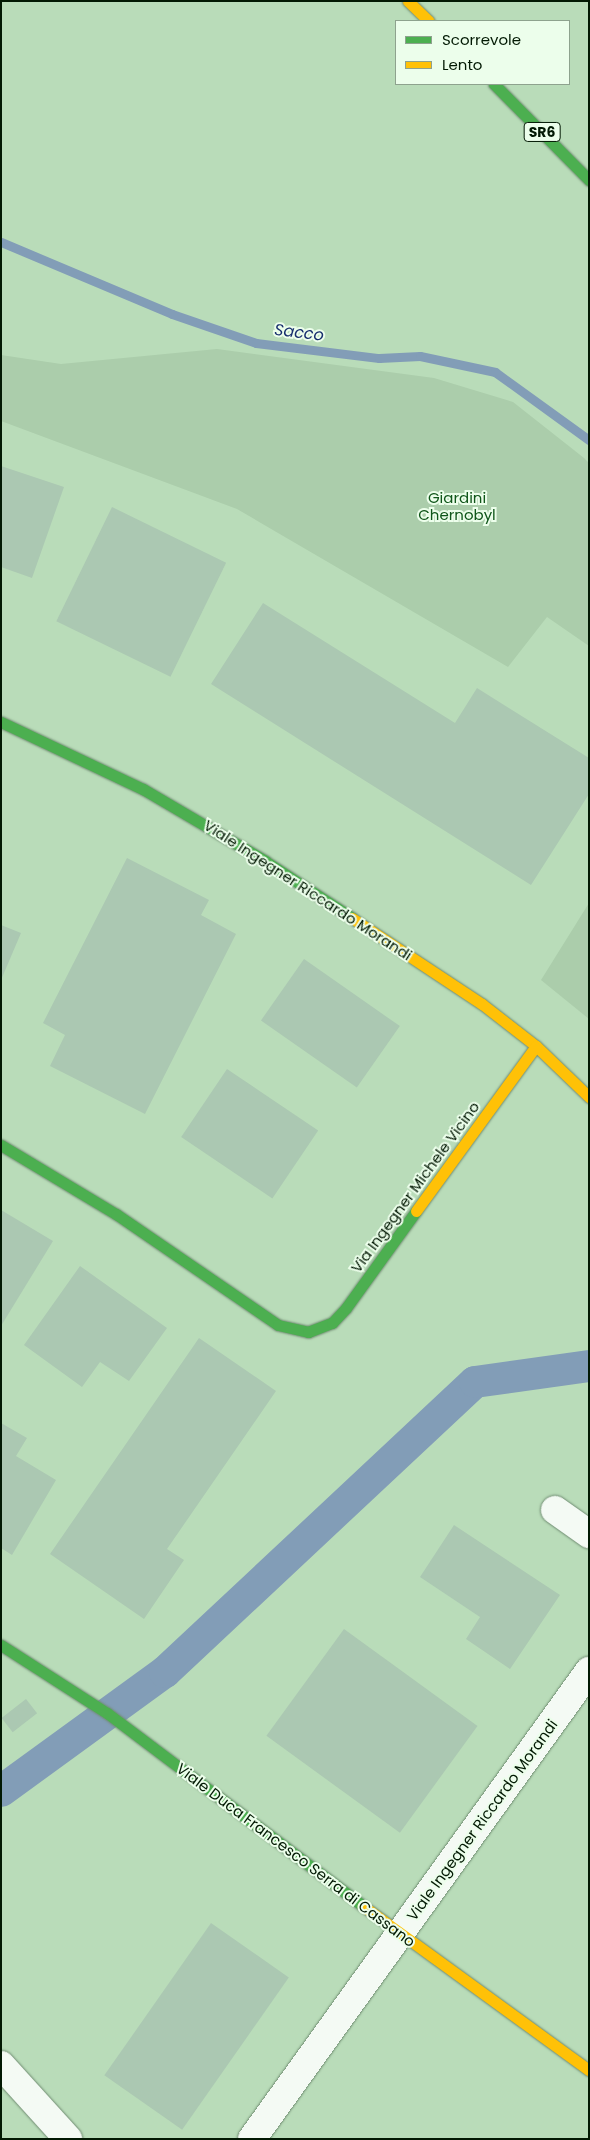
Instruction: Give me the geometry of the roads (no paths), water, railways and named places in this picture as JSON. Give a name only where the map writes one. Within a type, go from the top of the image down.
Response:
[{"type":"street","points":[[408,1],[428,20]]},
{"type":"street","name":"SR6","points":[[495,85],[589,180]]},
{"type":"street","name":"Viale Ingegner Riccardo Morandi","points":[[1,722],[120,777],[190,815],[423,964],[536,1046],[589,1097]]},
{"type":"street","name":"Via Ingegner Michele Vicino","points":[[1,1145],[123,1218],[278,1325],[308,1332],[332,1323],[346,1308],[536,1046]]},
{"type":"street","points":[[555,1510],[589,1534]]},
{"type":"street","name":"Viale Duca Francesco Serra di Cassano","points":[[1,1645],[78,1692],[135,1732],[400,1934],[589,2070]]},
{"type":"street","name":"Viale Ingegner Riccardo Morandi","points":[[252,2139],[589,1671]]},
{"type":"street","points":[[1,2065],[68,2139]]},
{"type":"waterway","name":"Sacco","points":[[1,242],[172,314],[256,343],[379,358],[420,356],[495,372],[589,440]]},
{"type":"waterway","points":[[1,1791],[165,1672],[475,1382],[589,1366]]},
{"type":"park label","name":"Giardini Chernobyl","points":[[457,506]]}]
